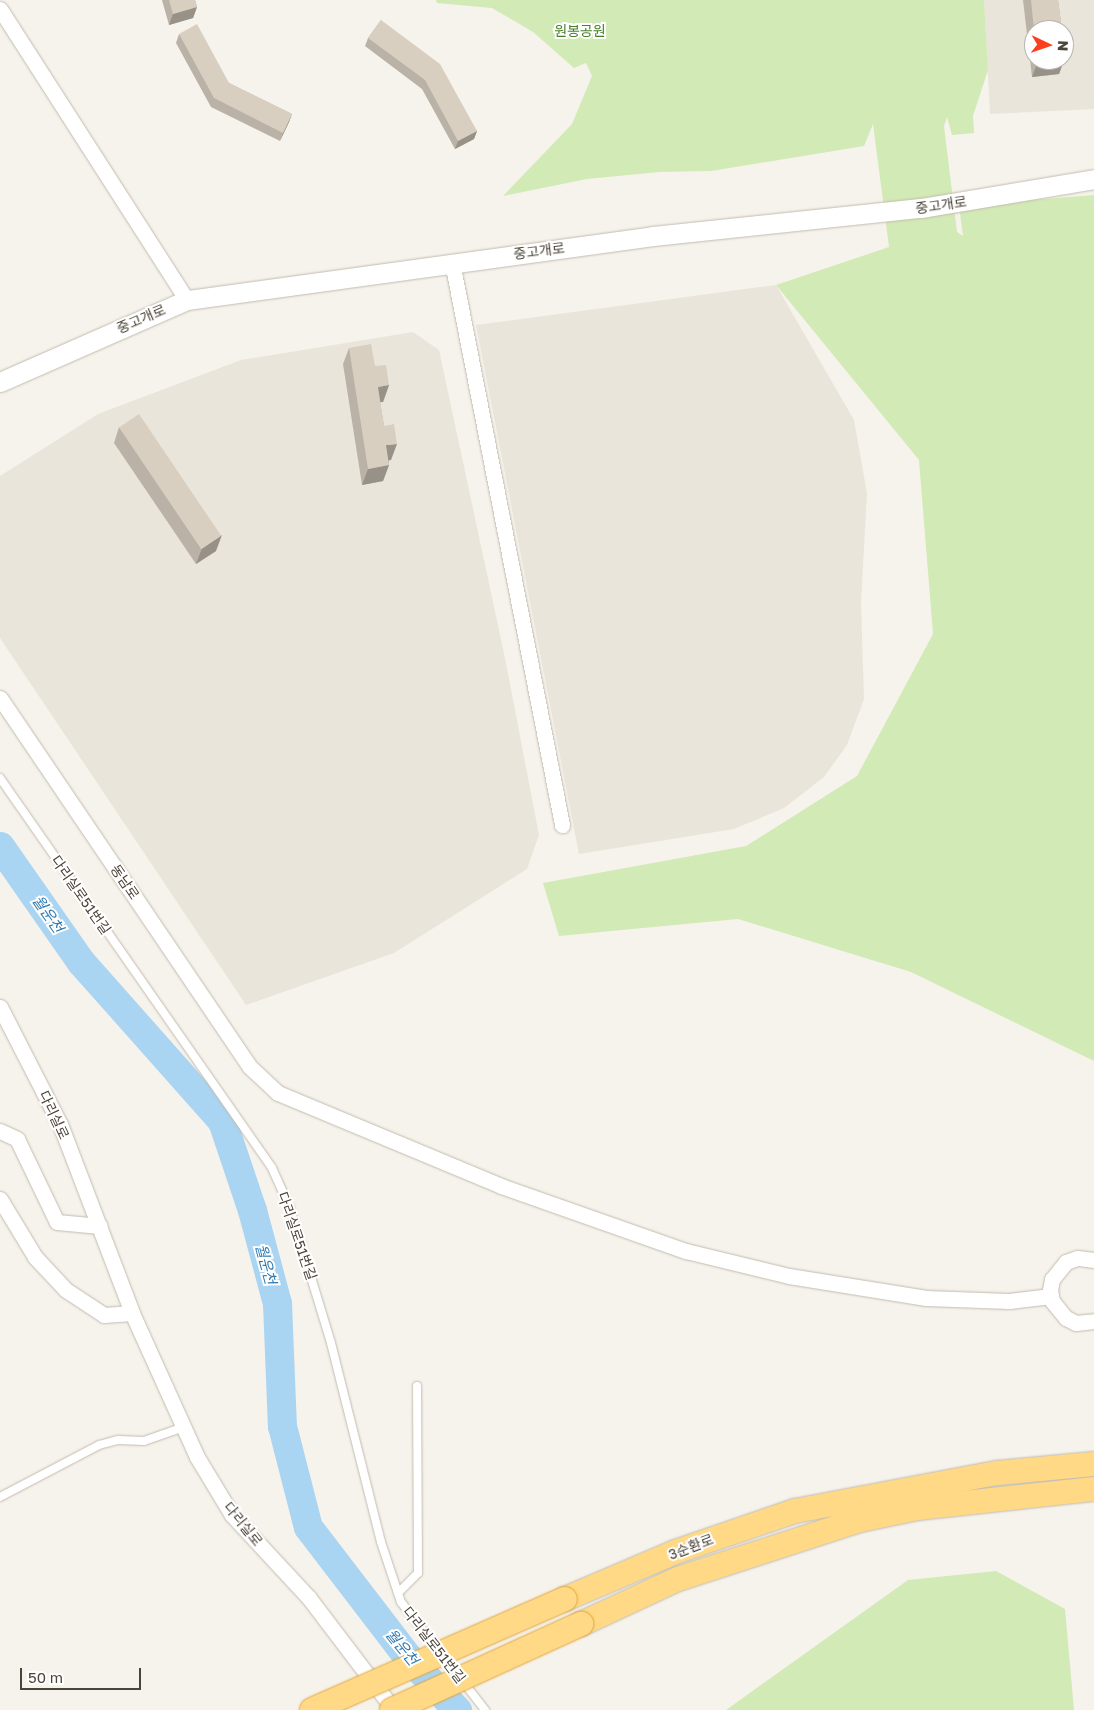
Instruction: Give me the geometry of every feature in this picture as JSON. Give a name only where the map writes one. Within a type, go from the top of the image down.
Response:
[{"type":"highway","name":"3순환로","points":[[312,1710],[684,1549],[795,1511],[997,1473],[1094,1464]]},
{"type":"highway","name":"3순환로","points":[[393,1710],[678,1579],[860,1520],[918,1508],[1094,1489]]},
{"type":"street","points":[[0,9],[186,300]]},
{"type":"street","name":"중고개로","points":[[0,382],[186,300],[452,262],[653,236],[921,208],[1094,179]]},
{"type":"street","points":[[452,262],[562,824]]},
{"type":"street","name":"동남로","points":[[0,698],[250,1067],[278,1093],[501,1186],[686,1251],[789,1276],[926,1298],[1009,1301],[1051,1296]]},
{"type":"street","name":"다리실로","points":[[0,1007],[60,1124],[132,1313],[197,1457],[232,1515],[309,1598],[393,1710]]},
{"type":"street","points":[[0,1131],[17,1139],[57,1222],[100,1226]]},
{"type":"street","points":[[0,1199],[35,1257],[66,1290],[104,1315],[132,1313]]},
{"type":"street","points":[[1094,1260],[1077,1258],[1058,1269],[1052,1279],[1051,1296],[1057,1311],[1066,1318],[1076,1323],[1094,1321]]},
{"type":"lane","name":"다리실로51번길","points":[[0,778],[272,1168],[290,1208],[325,1325],[381,1542],[401,1602],[485,1710]]},
{"type":"lane","points":[[398,1593],[418,1573],[417,1386]]},
{"type":"lane","points":[[0,1497],[99,1446],[118,1440],[144,1441],[184,1427]]},
{"type":"shaded area","points":[[984,0],[1094,0],[1094,109],[990,114]]},
{"type":"shaded area","points":[[776,285],[854,420],[867,493],[861,603],[864,699],[847,745],[824,777],[784,808],[734,829],[579,854],[476,325]]},
{"type":"shaded area","points":[[413,332],[439,350],[505,658],[539,835],[527,869],[394,953],[246,1005],[0,638],[0,476],[98,414],[241,360]]},
{"type":"green space","name":"원봉공원","points":[[436,0],[984,0],[988,70],[973,116],[974,133],[952,135],[947,117],[944,126],[957,232],[963,236],[959,206],[1094,195],[1094,1061],[911,972],[738,919],[559,936],[543,883],[746,846],[857,776],[933,634],[919,460],[776,285],[889,247],[873,124],[864,146],[711,171],[659,172],[587,179],[503,196],[572,124],[592,76],[586,63],[574,68],[533,32],[492,8],[437,3]]},
{"type":"green space","points":[[996,1571],[1065,1609],[1074,1710],[726,1710],[908,1580]]},
{"type":"building","points":[[169,0],[195,0],[197,7],[173,14]]},
{"type":"building","points":[[1031,0],[1058,0],[1061,20],[1033,20]]},
{"type":"building","points":[[381,20],[440,64],[477,131],[458,141],[425,80],[368,38]]},
{"type":"building","points":[[197,24],[229,83],[292,114],[283,133],[214,98],[179,34]]},
{"type":"building","points":[[371,344],[375,366],[386,365],[389,385],[378,387],[384,426],[394,424],[397,444],[386,445],[389,465],[368,469],[349,348]]},
{"type":"building","points":[[139,414],[221,536],[201,549],[119,427]]},
{"type":"waterway","name":"월운천","points":[[0,846],[81,962],[222,1121],[252,1210],[277,1303],[282,1426],[308,1527],[407,1656],[457,1710]]}]
